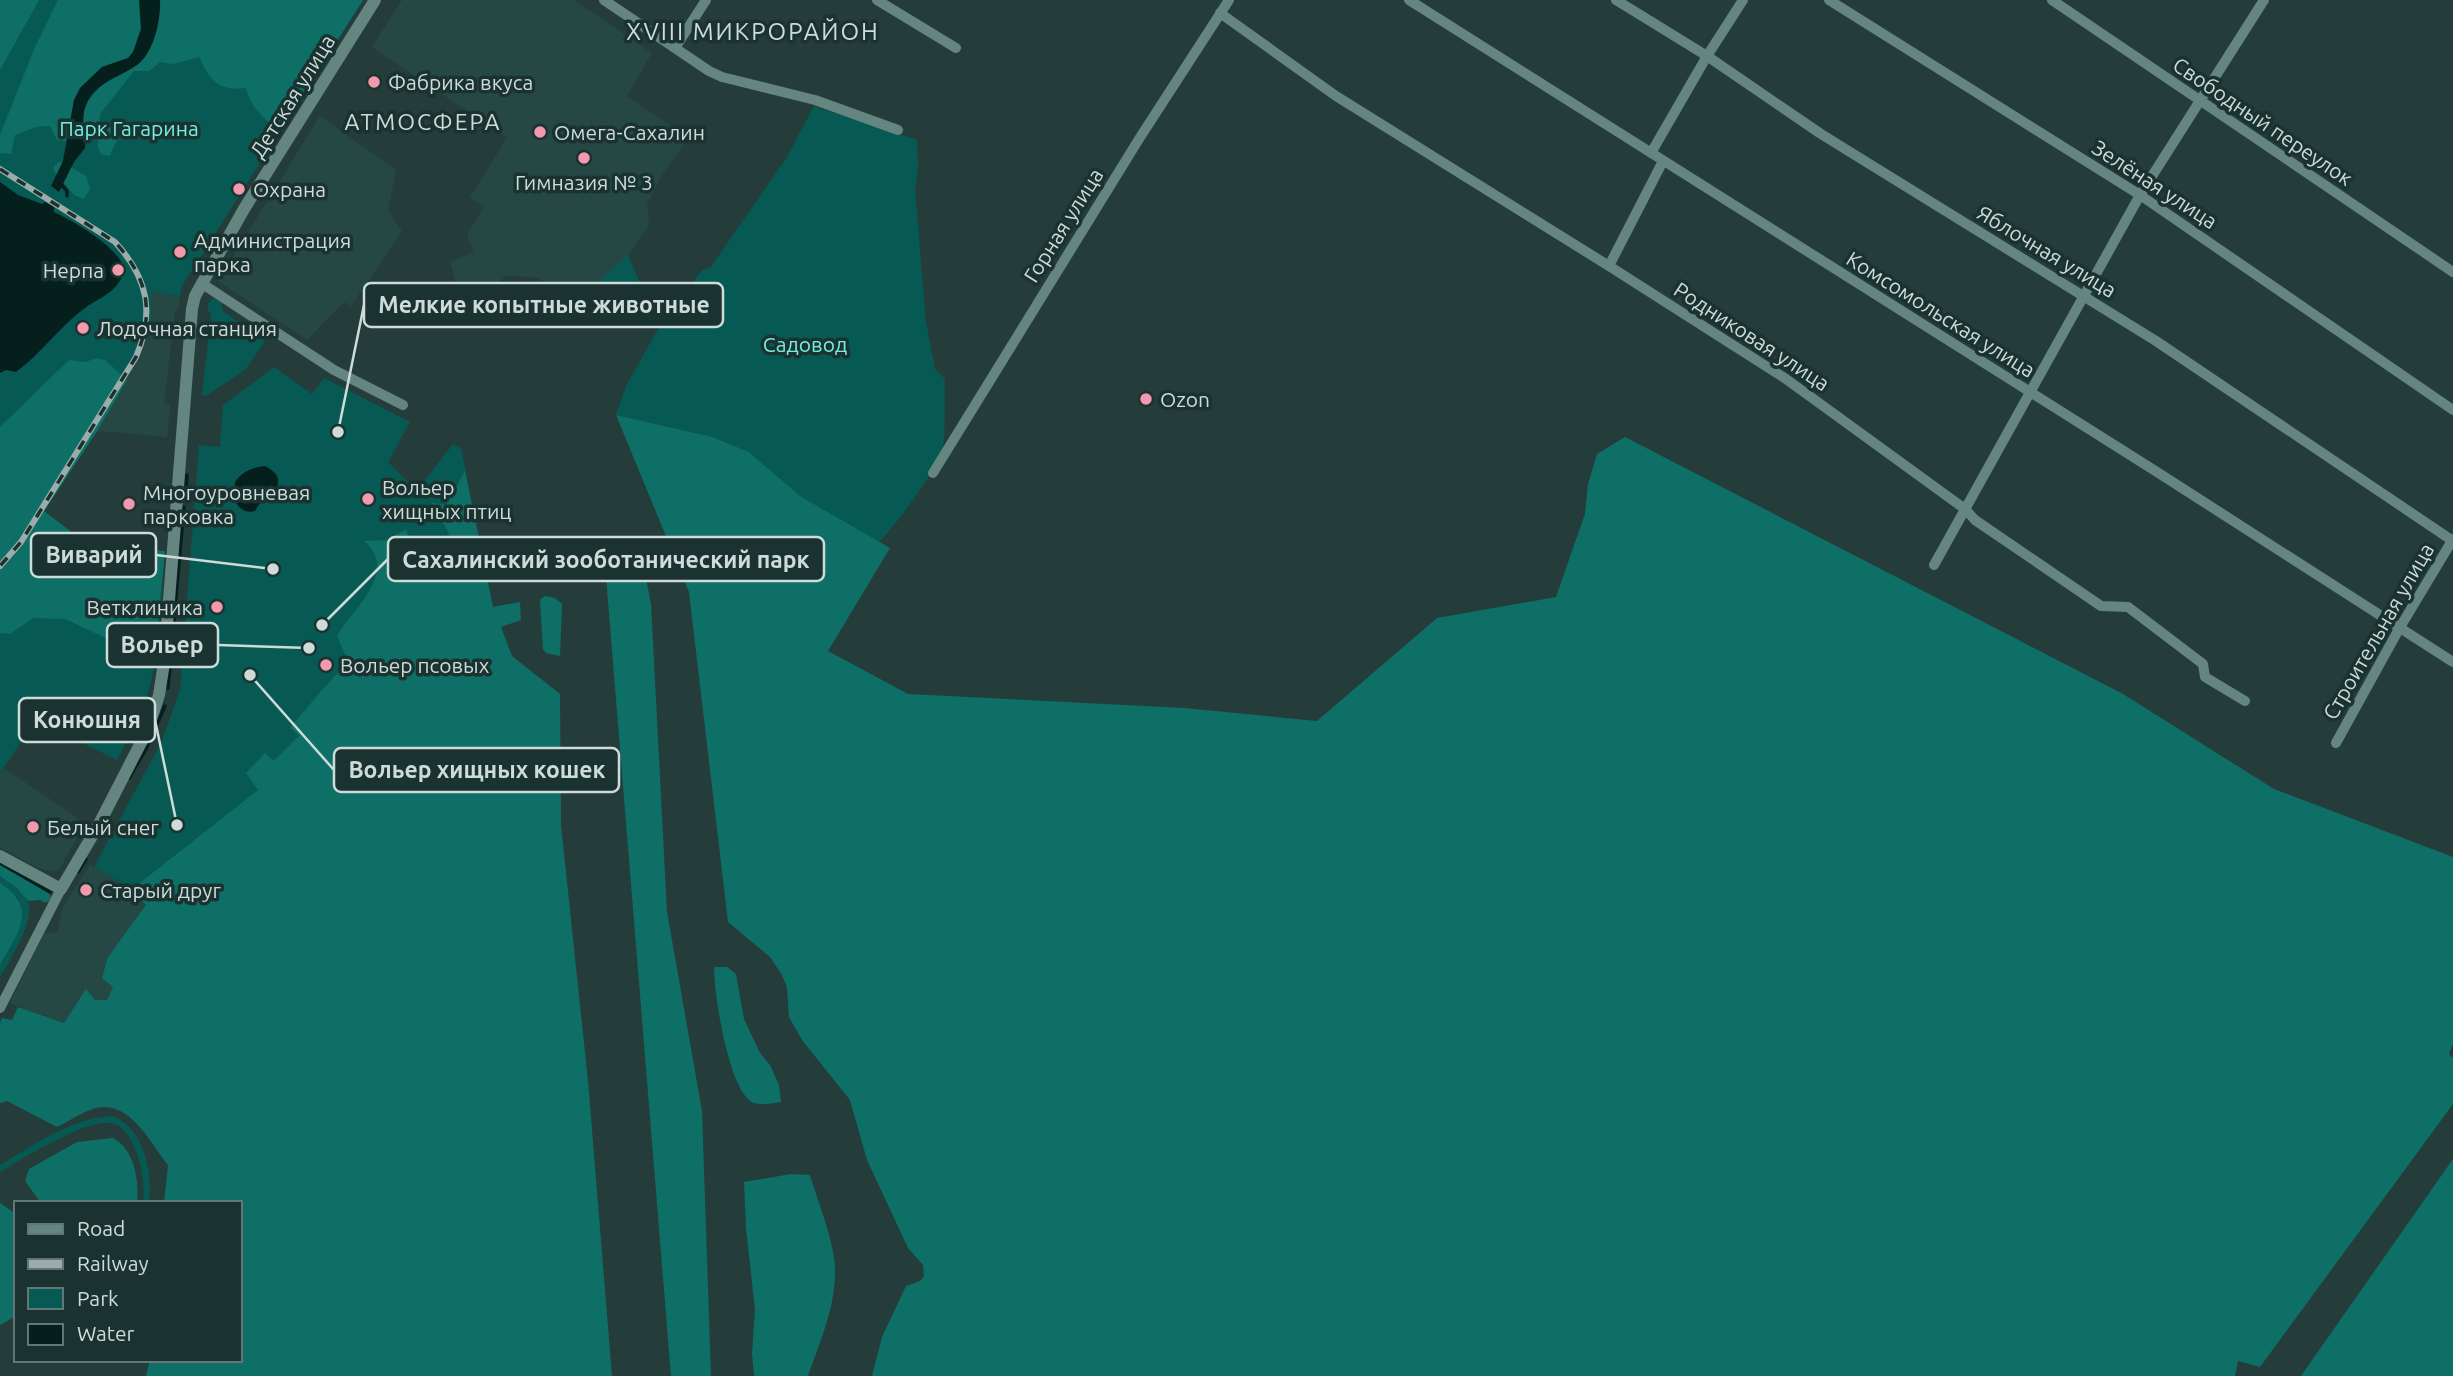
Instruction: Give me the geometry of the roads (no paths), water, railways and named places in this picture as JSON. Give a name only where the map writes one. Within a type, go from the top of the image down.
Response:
[{"type":"street","name":"Детская улица","points":[[61,889],[98,826],[148,729],[159,695],[164,663],[192,309],[201,283],[244,209],[375,0]]},
{"type":"street","points":[[604,0],[722,77],[815,100],[898,130]]},
{"type":"street","points":[[675,48],[706,0]]},
{"type":"street","points":[[877,0],[956,47]]},
{"type":"street","name":"Горная улица","points":[[933,473],[1139,139],[1229,0]]},
{"type":"street","name":"Комсомольская улица","points":[[1409,0],[2169,479],[2453,662]]},
{"type":"street","name":"Яблочная улица","points":[[1616,0],[1707,56],[1821,134],[2083,295],[2453,540]]},
{"type":"street","points":[[1651,153],[1743,0]]},
{"type":"street","name":"Зелёная улица","points":[[1829,0],[2140,195],[2453,410]]},
{"type":"street","name":"Свободный переулок","points":[[2052,0],[2453,272]]},
{"type":"street","points":[[1934,565],[2140,195],[2264,0]]},
{"type":"street","name":"Родниковая улица","points":[[1220,13],[1336,96],[1786,379],[1965,509],[1975,520],[2101,606],[2129,607],[2203,664],[2205,677],[2245,701]]},
{"type":"street","points":[[1609,266],[1663,161]]},
{"type":"street","points":[[201,283],[324,364],[403,405]]},
{"type":"street","name":"Строительная улица","points":[[2336,743],[2399,629],[2453,540]]},
{"type":"street","points":[[0,856],[61,889],[0,1008]]},
{"type":"water","points":[[139,0],[160,0],[158,26],[152,44],[143,60],[101,86],[90,97],[83,116],[85,148],[74,162],[59,192],[51,186],[63,161],[74,100],[80,88],[102,67],[128,58],[133,52],[141,29]]},
{"type":"water","points":[[0,182],[18,195],[54,207],[54,212],[111,249],[123,265],[115,266],[115,273],[122,276],[111,291],[76,315],[16,372],[6,370],[0,373]]},
{"type":"water","points":[[265,466],[276,474],[277,487],[264,496],[255,511],[245,511],[234,499],[235,482],[248,471]]},
{"type":"waterway","points":[[61,184],[67,191],[67,196]]},
{"type":"waterway","points":[[186,489],[187,475]]},
{"type":"waterway","points":[[168,688],[184,507]]},
{"type":"waterway","points":[[129,778],[146,749],[165,706]]},
{"type":"waterway","points":[[78,872],[86,859]]},
{"type":"waterway","points":[[0,863],[50,892]]},
{"type":"railway","points":[[0,169],[115,242],[126,255],[141,282],[146,310],[142,341],[136,357],[21,542],[0,566]]},
{"type":"place","name":"Фабрика вкуса","points":[[374,82]]},
{"type":"place","name":"Омега-Сахалин","points":[[540,132]]},
{"type":"place","name":"Гимназия № 3","points":[[584,158]]},
{"type":"place","name":"Охрана","points":[[239,189]]},
{"type":"place","name":"Администрация парка","points":[[180,252]]},
{"type":"place","name":"Нерпа","points":[[118,270]]},
{"type":"place","name":"Лодочная станция","points":[[83,328]]},
{"type":"place","name":"Ozon","points":[[1146,399]]},
{"type":"place","name":"Мелкие копытные животные","points":[[338,432]]},
{"type":"place","name":"Вольер хищных птиц","points":[[368,499]]},
{"type":"place","name":"Многоуровневая парковка","points":[[129,504]]},
{"type":"place","name":"Виварий","points":[[273,569]]},
{"type":"place","name":"Ветклиника","points":[[217,607]]},
{"type":"place","name":"Сахалинский зооботанический парк","points":[[322,625]]},
{"type":"place","name":"Вольер","points":[[309,648]]},
{"type":"place","name":"Вольер псовых","points":[[326,665]]},
{"type":"place","name":"Вольер хищных кошек","points":[[250,675]]},
{"type":"place","name":"Конюшня","points":[[177,825]]},
{"type":"place","name":"Белый снег","points":[[33,827]]},
{"type":"place","name":"Старый друг","points":[[86,890]]},
{"type":"district","name":"XVIII МИКРОРАЙОН","points":[[753,31]]},
{"type":"district","name":"АТМОСФЕРА","points":[[423,121]]},
{"type":"park label","name":"Парк Гагарина","points":[[129,128]]},
{"type":"park label","name":"Садовод","points":[[805,344]]}]
